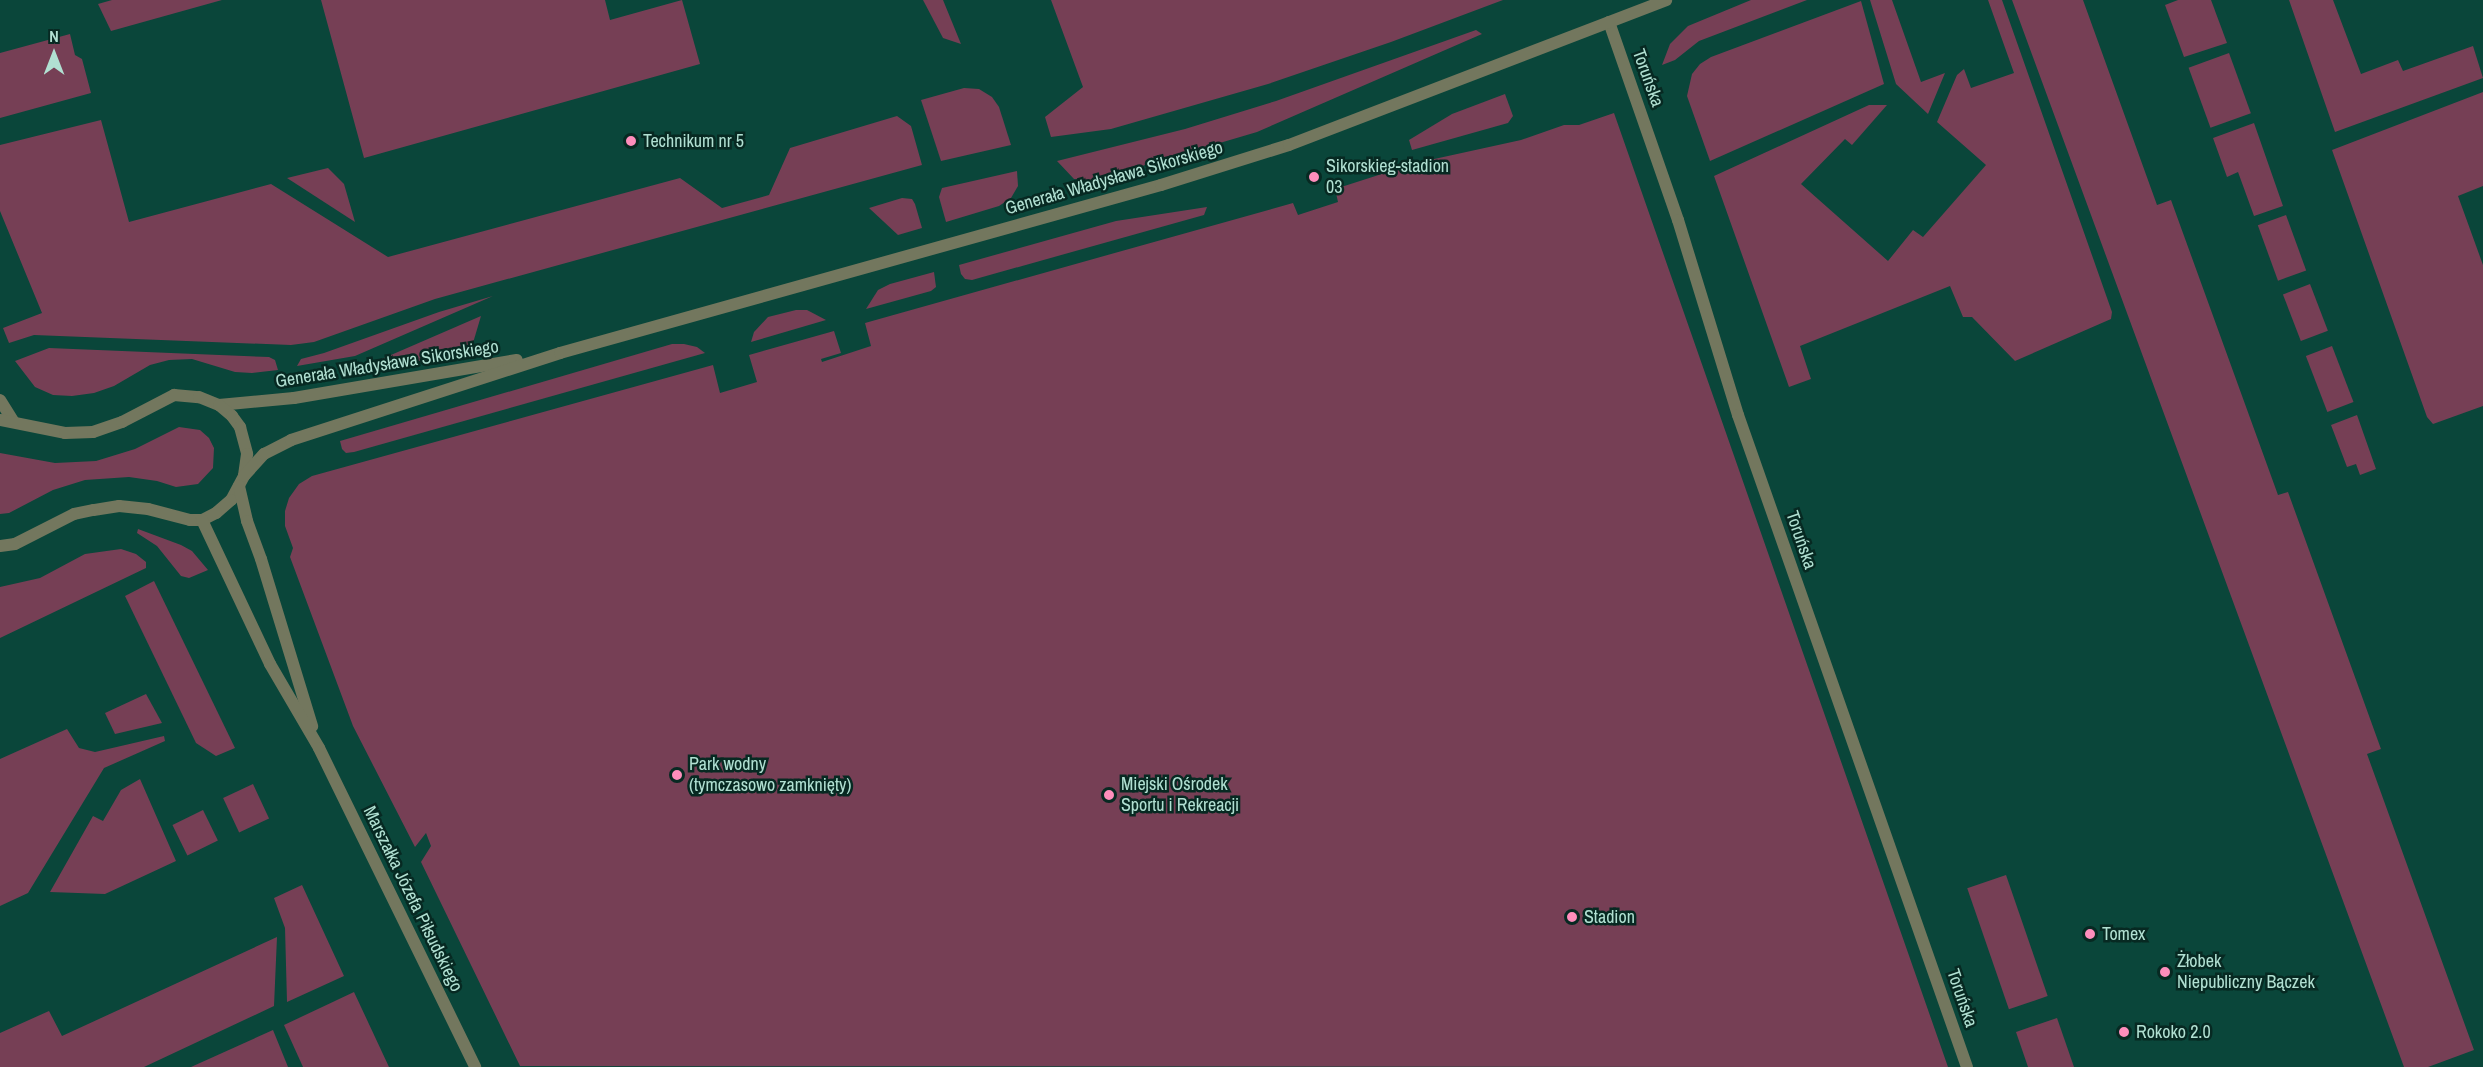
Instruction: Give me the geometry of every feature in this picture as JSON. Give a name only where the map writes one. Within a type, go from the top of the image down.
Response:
[{"type":"street","name":"Generała Władysława Sikorskiego","points":[[202,520],[216,513],[231,500],[242,481],[264,454],[291,440],[560,353],[1161,185],[1289,145],[1666,0]]},
{"type":"street","name":"Toruńska","points":[[1609,22],[1678,220],[1738,415],[1967,1067]]},
{"type":"street","name":"Generała Władysława Sikorskiego","points":[[219,405],[294,398],[560,353]]},
{"type":"street","points":[[0,420],[13,421],[30,428],[65,433],[93,432],[122,422],[174,395],[199,397],[219,405]]},
{"type":"street","points":[[0,400],[13,421]]},
{"type":"street","name":"Marszałka Józefa Piłsudskiego","points":[[219,405],[240,428],[247,454],[242,481],[247,521],[264,568],[319,748]]},
{"type":"street","points":[[0,546],[15,544],[53,522],[93,510],[119,506],[148,509],[190,520],[202,520]]},
{"type":"street","name":"Marszałka Józefa Piłsudskiego","points":[[202,520],[270,664],[319,748],[474,1067]]},
{"type":"shaded area","points":[[112,0],[222,0],[111,31],[98,4]]},
{"type":"shaded area","points":[[321,0],[605,0],[610,20],[682,0],[700,64],[364,158]]},
{"type":"shaded area","points":[[923,0],[943,0],[961,44],[943,38]]},
{"type":"shaded area","points":[[1051,0],[1503,0],[1391,42],[1268,84],[1111,129],[1051,137],[1045,117],[1083,87]]},
{"type":"shaded area","points":[[1751,0],[1807,0],[1699,41],[1675,60],[1662,65],[1670,44],[1688,26]]},
{"type":"shaded area","points":[[1870,0],[1892,0],[1921,82],[1945,73],[1928,114],[1896,84]]},
{"type":"shaded area","points":[[1988,0],[2002,0],[2112,312],[2111,319],[2015,361],[1972,317],[1963,317],[1950,286],[1800,346],[1811,379],[1789,387],[1714,176],[1869,105],[1887,105],[1852,145],[1845,139],[1801,184],[1888,261],[1913,230],[1923,237],[1986,165],[1937,122],[1957,75],[1964,69],[1971,88],[2014,73]]},
{"type":"shaded area","points":[[2012,0],[2083,0],[2157,205],[2171,200],[2278,495],[2288,492],[2381,749],[2367,754],[2474,1050],[2428,1067],[2404,1067]]},
{"type":"shaded area","points":[[2178,0],[2211,0],[2227,43],[2184,57],[2165,5]]},
{"type":"shaded area","points":[[2289,0],[2333,0],[2361,74],[2398,60],[2403,71],[2473,46],[2483,78],[2335,132]]},
{"type":"shaded area","points":[[1861,1],[1884,84],[1710,161],[1687,96],[1692,74],[1700,64],[1711,57]]},
{"type":"shaded area","points":[[1476,30],[1482,34],[1257,132],[1091,181],[1074,179],[1057,161],[1185,129],[1276,101]]},
{"type":"shaded area","points":[[70,34],[75,55],[82,59],[91,93],[0,118],[0,53]]},
{"type":"shaded area","points":[[2229,53],[2251,113],[2210,128],[2189,68]]},
{"type":"shaded area","points":[[964,88],[979,89],[992,97],[999,107],[1011,145],[941,161],[921,100]]},
{"type":"shaded area","points":[[2483,92],[2483,186],[2458,196],[2483,265],[2483,406],[2433,424],[2427,417],[2332,150]]},
{"type":"shaded area","points":[[1505,94],[1513,116],[1508,123],[1412,150],[1409,140],[1452,114]]},
{"type":"shaded area","name":"Miejski Ośrodek Sportu i Rekreacji","points":[[1614,113],[1948,1067],[520,1066],[421,862],[431,846],[426,833],[415,847],[353,726],[290,557],[293,548],[285,526],[285,511],[289,498],[299,484],[312,476],[713,365],[720,393],[757,382],[749,355],[834,331],[841,353],[821,359],[822,362],[871,346],[865,323],[1293,203],[1298,215],[1338,202],[1335,189],[1416,163],[1521,140],[1564,125],[1579,125]]},
{"type":"shaded area","points":[[897,116],[911,126],[922,165],[435,299],[314,342],[291,345],[34,335],[9,343],[3,328],[42,313],[0,211],[0,145],[101,120],[129,222],[271,184],[388,257],[680,178],[722,208],[769,195],[790,148]]},
{"type":"shaded area","points":[[2254,123],[2283,206],[2254,216],[2238,172],[2227,177],[2213,138]]},
{"type":"shaded area","points":[[328,168],[344,184],[355,222],[287,178]]},
{"type":"shaded area","points":[[1017,171],[1018,186],[1011,198],[999,206],[946,222],[939,197],[942,188]]},
{"type":"shaded area","points":[[902,198],[912,199],[922,228],[898,235],[869,208]]},
{"type":"shaded area","points":[[1207,207],[1204,215],[972,280],[965,279],[961,274],[959,265],[1116,221]]},
{"type":"shaded area","points":[[2286,215],[2306,270],[2278,281],[2258,225]]},
{"type":"shaded area","points":[[934,272],[936,287],[931,291],[866,309],[878,290],[890,284]]},
{"type":"shaded area","points":[[2310,284],[2328,331],[2301,341],[2283,294]]},
{"type":"shaded area","points":[[493,296],[355,356],[297,366],[301,359]]},
{"type":"shaded area","points":[[796,310],[807,310],[826,320],[751,342],[754,332],[768,317]]},
{"type":"shaded area","points":[[481,316],[470,353],[355,373],[354,371]]},
{"type":"shaded area","points":[[672,344],[697,347],[705,353],[354,452],[346,453],[342,449],[340,441]]},
{"type":"shaded area","points":[[2332,346],[2354,402],[2327,412],[2306,356]]},
{"type":"shaded area","points":[[49,348],[269,357],[275,360],[278,370],[235,372],[192,359],[169,360],[150,365],[114,386],[94,393],[72,396],[53,395],[35,387],[15,361]]},
{"type":"shaded area","points":[[2357,415],[2376,469],[2360,475],[2356,464],[2347,467],[2331,425]]},
{"type":"shaded area","points":[[179,427],[200,430],[209,438],[214,448],[213,468],[198,484],[176,487],[157,481],[129,477],[85,480],[53,490],[9,513],[0,514],[0,453],[55,463],[96,461],[135,449]]},
{"type":"shaded area","points":[[138,529],[192,551],[208,570],[189,578],[181,576],[157,546],[137,533]]},
{"type":"shaded area","points":[[121,549],[136,554],[146,562],[146,568],[0,638],[0,587],[40,578],[85,554]]},
{"type":"shaded area","points":[[154,581],[235,748],[216,756],[196,743],[125,596]]},
{"type":"shaded area","points":[[146,694],[162,723],[115,734],[105,713]]},
{"type":"shaded area","points":[[67,729],[79,748],[95,752],[164,736],[165,741],[104,768],[28,893],[0,906],[0,759]]},
{"type":"shaded area","points":[[140,779],[176,861],[105,894],[50,892],[93,816],[103,821],[121,790]]},
{"type":"shaded area","points":[[253,784],[269,818],[239,832],[223,798]]},
{"type":"shaded area","points":[[203,810],[218,841],[187,855],[172,825]]},
{"type":"shaded area","points":[[2006,875],[2048,996],[2009,1009],[1967,888]]},
{"type":"shaded area","points":[[302,885],[344,976],[287,1002],[285,928],[274,898]]},
{"type":"shaded area","points":[[277,937],[274,1006],[144,1067],[0,1067],[0,1033],[49,1011],[62,1036]]},
{"type":"shaded area","points":[[354,992],[389,1067],[303,1067],[284,1025]]},
{"type":"shaded area","points":[[2057,1018],[2074,1067],[2028,1067],[2016,1032]]},
{"type":"shaded area","points":[[273,1030],[288,1067],[191,1067]]},
{"type":"place","name":"Technikum nr 5","points":[[631,141]]},
{"type":"place","name":"Sikorskieg-stadion 03","points":[[1314,177]]},
{"type":"place","name":"Park wodny (tymczasowo zamknięty)","points":[[677,775]]},
{"type":"place","name":"Miejski Ośrodek Sportu i Rekreacji","points":[[1109,795]]},
{"type":"place","name":"Stadion","points":[[1572,917]]},
{"type":"place","name":"Tomex","points":[[2090,934]]},
{"type":"place","name":"Żłobek Niepubliczny Bączek","points":[[2165,972]]},
{"type":"place","name":"Rokoko 2.0","points":[[2124,1032]]}]
